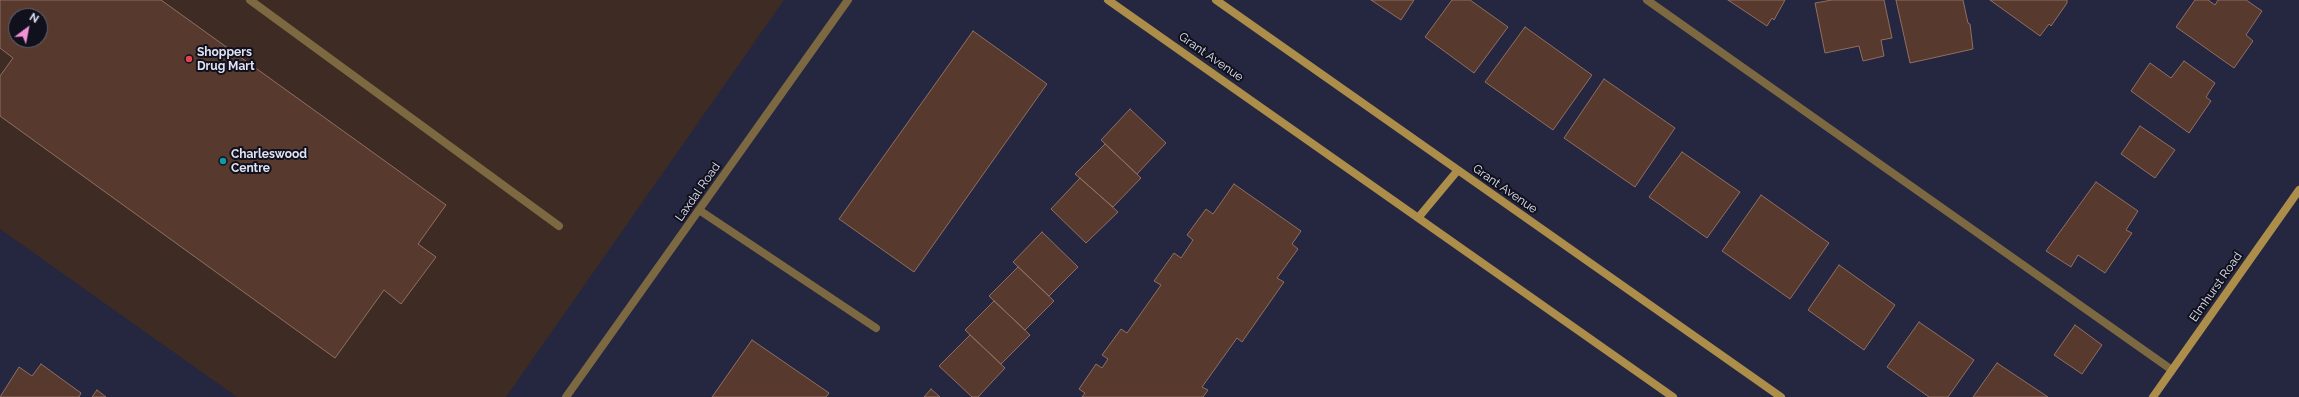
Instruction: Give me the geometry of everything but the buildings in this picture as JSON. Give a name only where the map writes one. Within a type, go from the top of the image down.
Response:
[{"type":"main road","name":"Grant Avenue","points":[[1108,0],[1672,397]]},
{"type":"main road","name":"Grant Avenue","points":[[1216,0],[1781,397]]},
{"type":"main road","points":[[1418,218],[1458,170]]},
{"type":"main road","name":"Elmhurst Road","points":[[2153,397],[2299,190]]},
{"type":"street","points":[[250,0],[559,226]]},
{"type":"street","name":"Laxdal Road","points":[[566,397],[848,0]]},
{"type":"street","points":[[1647,0],[2172,370]]},
{"type":"street","points":[[699,210],[876,328]]},
{"type":"shaded area","points":[[0,0],[784,0],[506,397],[237,397],[0,229]]},
{"type":"place","name":"Shoppers Drug Mart","points":[[189,59]]},
{"type":"place","name":"Charleswood Centre","points":[[223,161]]}]
